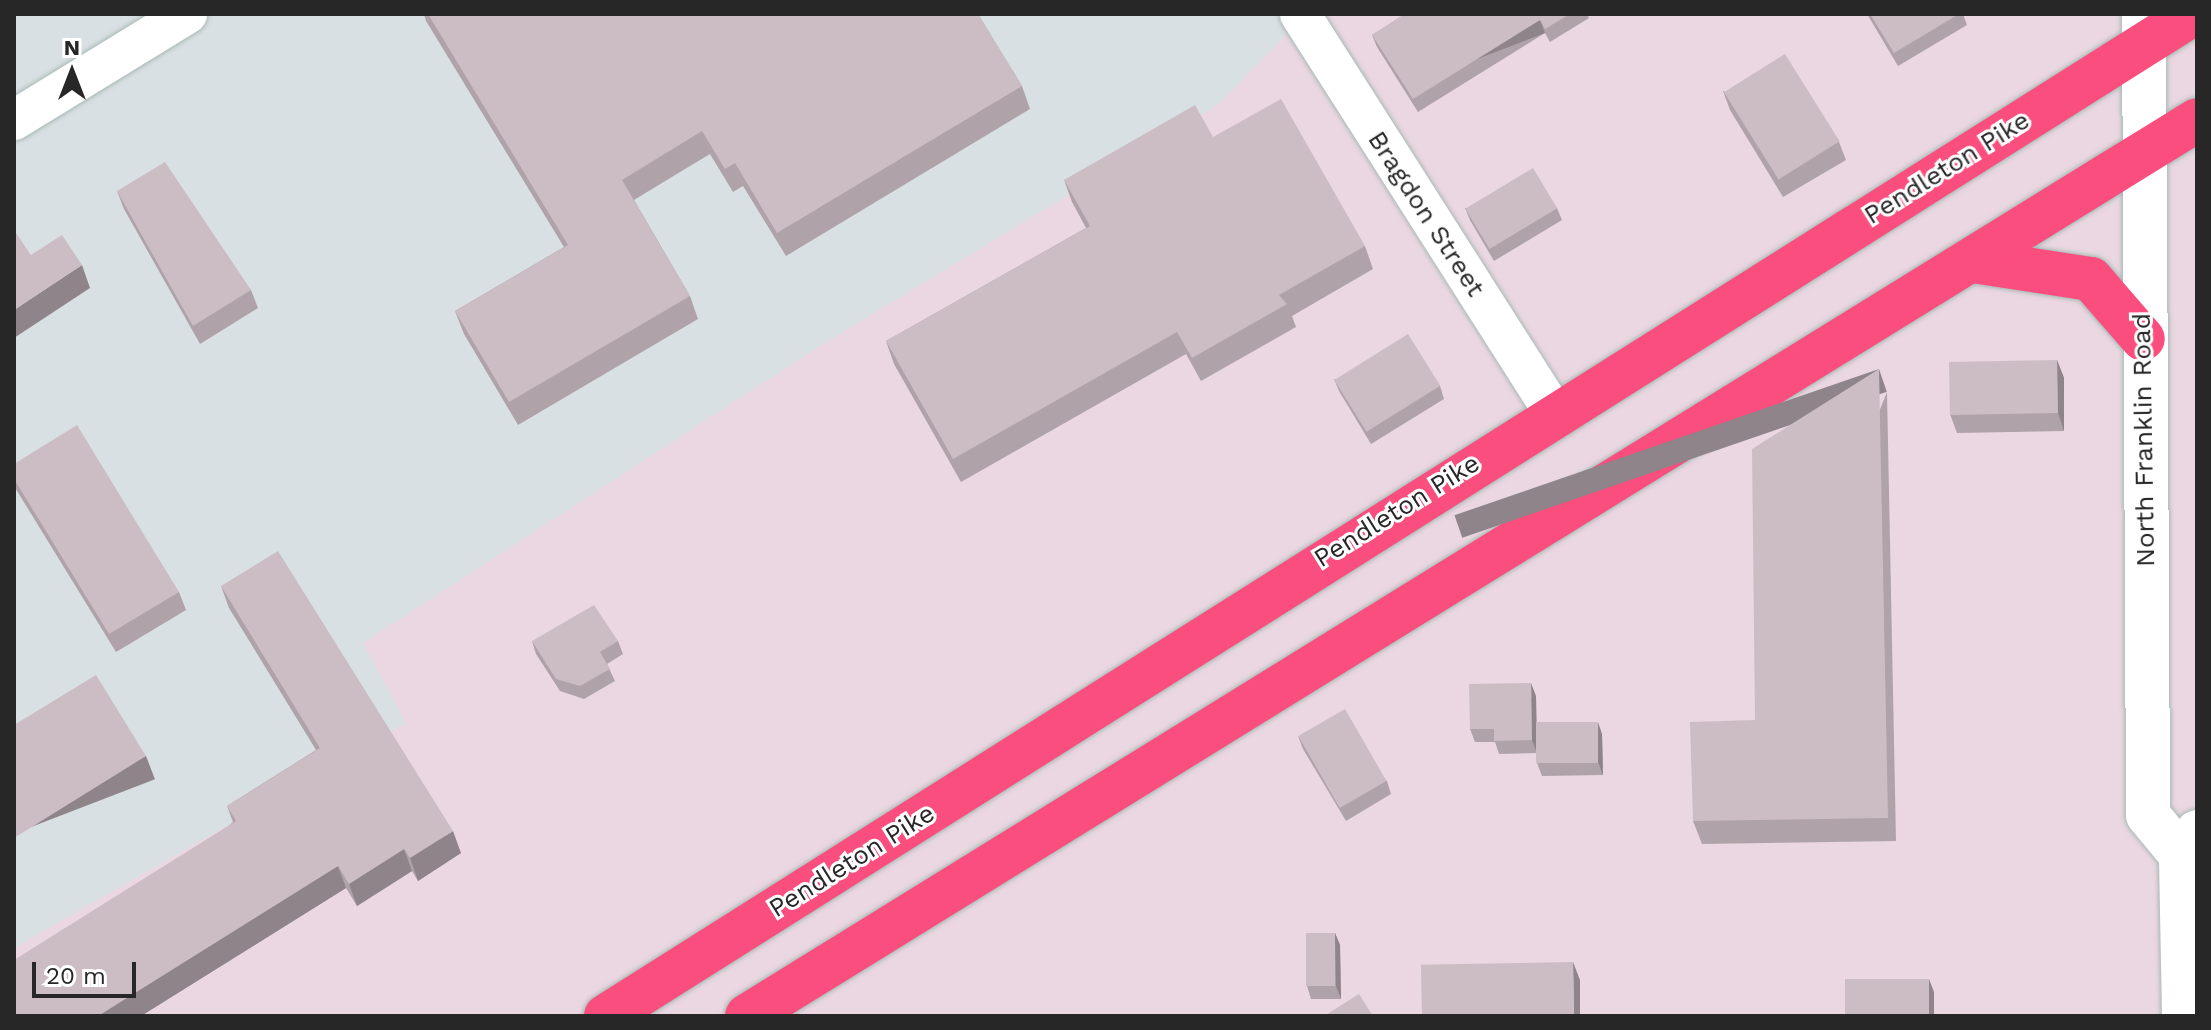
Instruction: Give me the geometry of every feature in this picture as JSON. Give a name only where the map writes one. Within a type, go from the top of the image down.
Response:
[{"type":"main road","name":"Pendleton Pike","points":[[606,1016],[1554,412],[2144,30],[2193,14]]},
{"type":"main road","name":"North Franklin Road","points":[[2144,30],[2142,155],[2148,815],[2189,843],[2184,1016]]},
{"type":"main road","points":[[747,1016],[2197,120]]},
{"type":"main road","points":[[1973,261],[2082,275],[2115,301],[2143,339]]},
{"type":"street","points":[[14,120],[187,14]]},
{"type":"street","name":"Bragdon Street","points":[[1300,14],[1554,412]]},
{"type":"shaded area","points":[[14,14],[1306,14],[1220,103],[823,344],[363,643],[406,723],[14,948]]},
{"type":"building","points":[[428,14],[978,14],[1022,86],[777,233],[735,163],[725,169],[702,131],[622,180],[690,296],[509,402],[455,311],[568,245]]},
{"type":"building","points":[[1405,14],[1570,14],[1545,29],[1540,20],[1413,99],[1372,35]]},
{"type":"building","points":[[1870,14],[1959,14],[1894,53]]},
{"type":"building","points":[[1785,54],[1840,141],[1779,180],[1724,92]]},
{"type":"building","points":[[1281,99],[1365,246],[1279,295],[1287,304],[1192,358],[1177,332],[953,459],[886,341],[1090,226],[1064,180],[1195,105],[1213,137]]},
{"type":"building","points":[[165,162],[251,290],[193,326],[117,191]]},
{"type":"building","points":[[1533,168],[1557,208],[1489,249],[1465,209]]},
{"type":"building","points":[[14,230],[31,255],[62,235],[82,265],[14,310]]},
{"type":"building","points":[[1408,334],[1440,386],[1367,432],[1334,380]]},
{"type":"building","points":[[2057,360],[2058,413],[1950,415],[1949,362]]},
{"type":"building","points":[[1879,369],[1888,818],[1693,821],[1690,722],[1755,720],[1752,449]]},
{"type":"building","points":[[77,425],[179,592],[109,634],[14,479],[14,464]]},
{"type":"building","points":[[278,551],[453,831],[410,858],[404,849],[349,884],[338,866],[98,1016],[14,1016],[14,960],[236,821],[227,806],[320,748],[221,586]]},
{"type":"building","points":[[594,605],[618,641],[600,652],[610,669],[580,686],[556,679],[532,641]]},
{"type":"building","points":[[96,675],[146,756],[14,838],[14,725]]},
{"type":"building","points":[[1531,683],[1532,740],[1494,741],[1494,729],[1470,729],[1469,684]]},
{"type":"building","points":[[1345,709],[1386,781],[1340,808],[1298,736]]},
{"type":"building","points":[[1536,722],[1598,722],[1598,763],[1536,763]]},
{"type":"building","points":[[1306,933],[1335,933],[1335,986],[1306,986]]},
{"type":"building","points":[[1573,962],[1574,1016],[1422,1016],[1421,965]]},
{"type":"building","points":[[1845,979],[1929,979],[1929,1016],[1845,1016]]},
{"type":"building","points":[[1359,994],[1373,1016],[1324,1016]]}]
